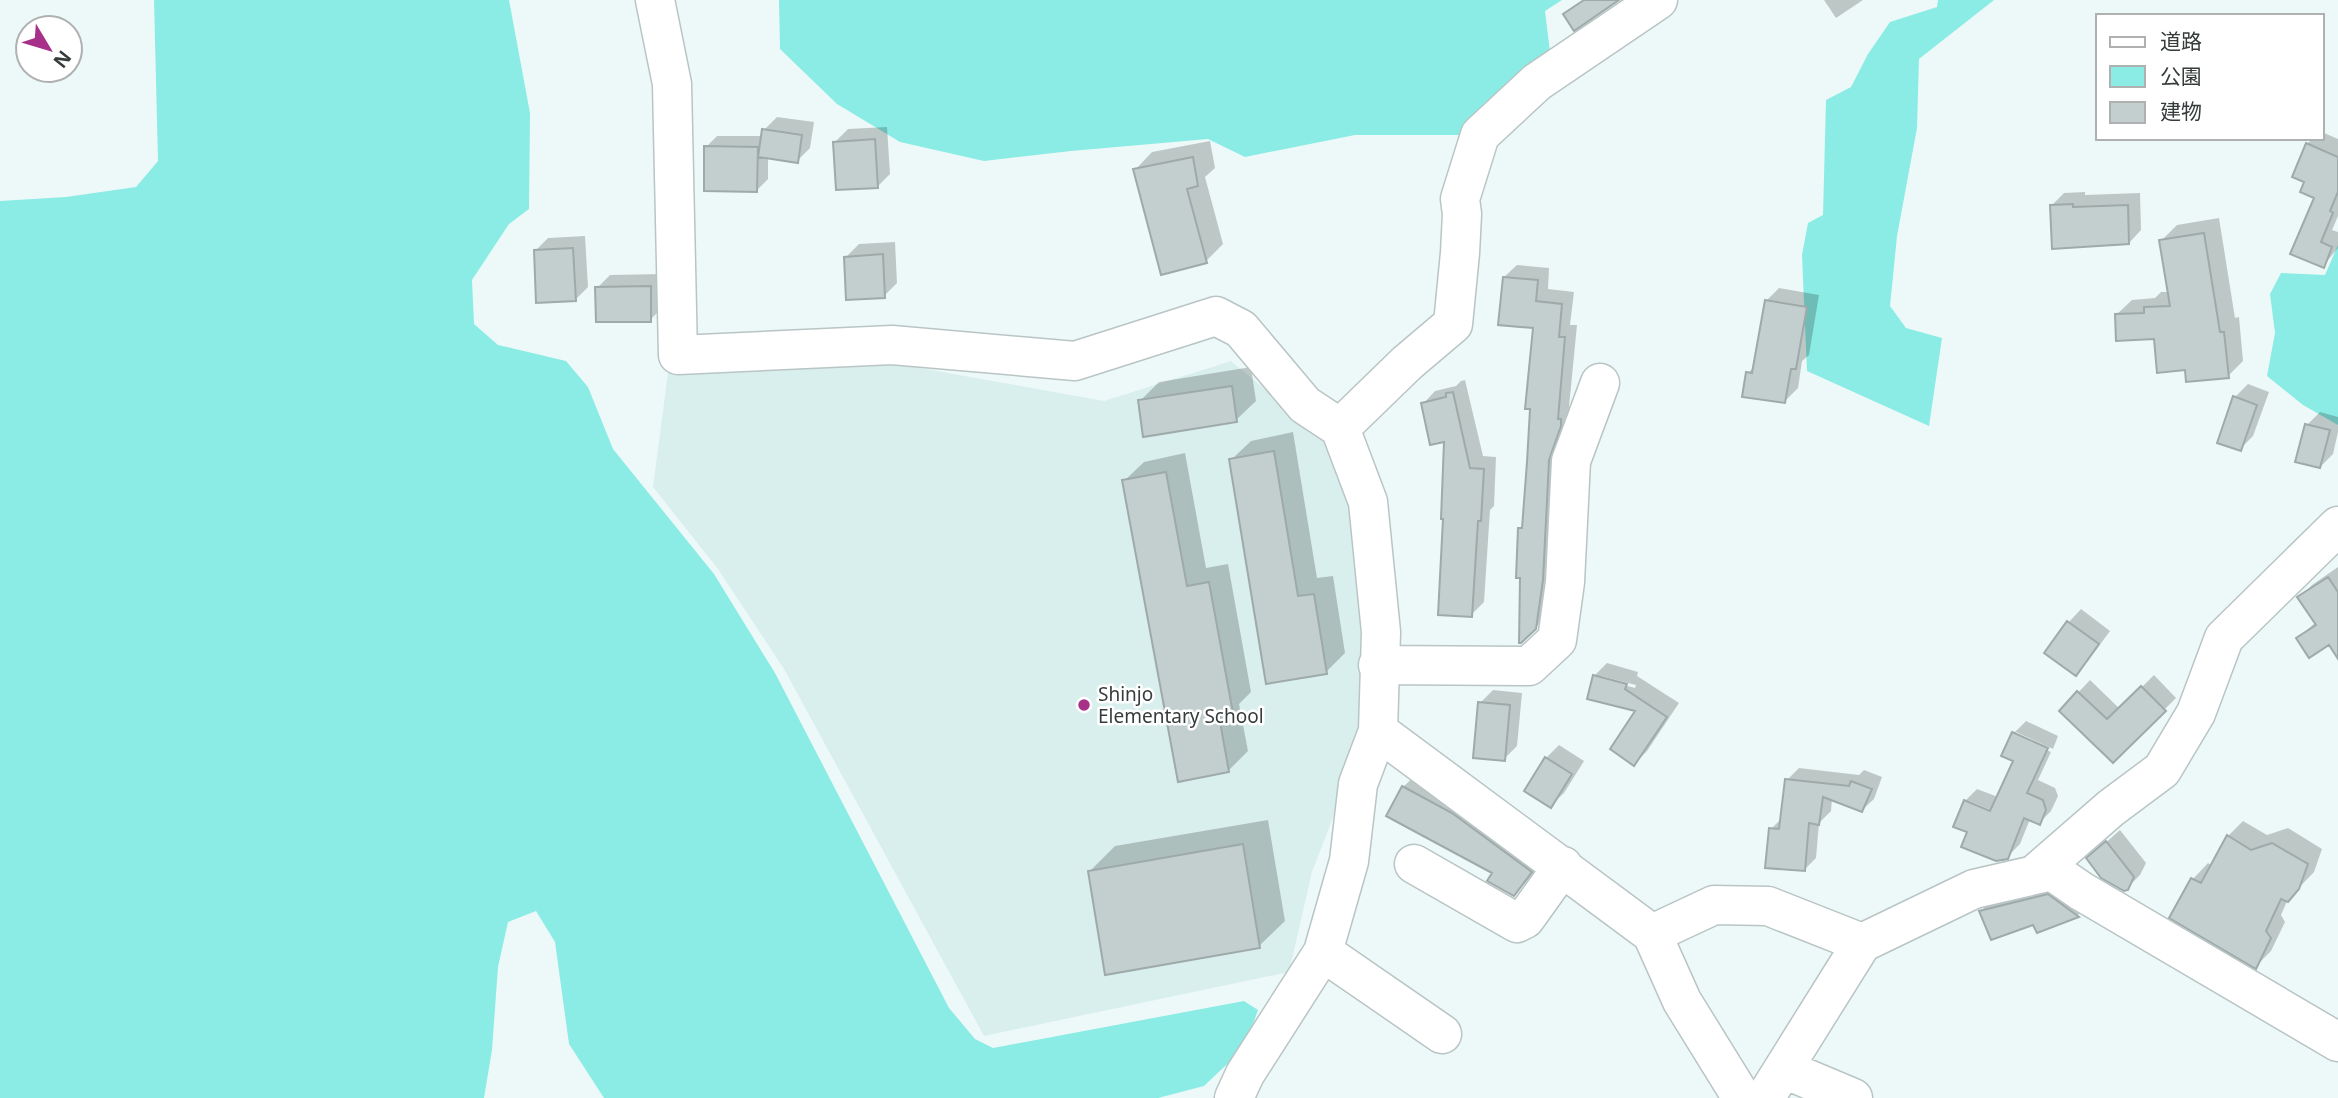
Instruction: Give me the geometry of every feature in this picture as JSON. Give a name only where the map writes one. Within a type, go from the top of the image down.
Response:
[{"type":"street","points":[[655,0],[673,84],[678,355],[892,345],[1075,361],[1216,316],[1241,329],[1305,405],[1340,428],[1368,502],[1381,632],[1378,731],[1357,783],[1349,861],[1323,952],[1245,1074],[1234,1098]]},
{"type":"street","points":[[1340,428],[1407,363],[1453,324],[1460,253],[1460,199],[1480,135],[1537,82],[1658,0]]},
{"type":"street","points":[[1378,665],[1528,666],[1557,640],[1565,582],[1571,461],[1601,383]]},
{"type":"street","points":[[2034,875],[2111,808],[2162,770],[2196,712],[2224,638],[2338,526]]},
{"type":"street","points":[[1378,731],[1652,934],[1682,1001],[1742,1098]]},
{"type":"street","points":[[1414,864],[1517,923],[1525,919],[1563,866]]},
{"type":"street","points":[[1853,1098],[1774,1084],[1862,943],[1974,888],[2052,871],[2081,891],[2338,1042]]},
{"type":"street","points":[[1652,934],[1714,905],[1768,906],[1862,943]]},
{"type":"street","points":[[1323,952],[1442,1034]]},
{"type":"shaded area","name":"Shinjo Elementary School","points":[[1231,361],[1329,442],[1354,492],[1371,619],[1362,742],[1312,872],[1289,972],[984,1036],[784,669],[718,569],[653,487],[668,373],[903,365],[1104,401]]},
{"type":"green space","points":[[154,0],[509,0],[530,113],[529,209],[509,224],[472,280],[474,324],[498,345],[566,361],[588,387],[613,449],[714,574],[775,673],[949,1008],[975,1039],[993,1048],[1244,1001],[1258,1010],[1245,1047],[1204,1086],[1158,1098],[604,1098],[569,1044],[555,942],[536,911],[508,922],[498,967],[492,1050],[484,1098],[0,1098],[0,201],[66,197],[136,187],[158,161]]},
{"type":"green space","points":[[779,0],[1562,0],[1545,11],[1551,60],[1466,135],[1355,135],[1245,157],[1208,139],[984,161],[900,142],[837,104],[780,49]]},
{"type":"green space","points":[[1938,0],[1994,0],[1919,59],[1917,128],[1897,236],[1890,306],[1906,328],[1942,338],[1929,426],[1807,371],[1802,255],[1808,223],[1823,215],[1826,100],[1851,87],[1868,54],[1890,22],[1937,7]]},
{"type":"green space","points":[[2338,245],[2338,425],[2303,405],[2267,376],[2275,333],[2270,294],[2281,273],[2325,275]]},
{"type":"building","points":[[1584,0],[1619,0],[1574,31],[1563,14]]},
{"type":"building","points":[[762,129],[802,135],[798,163],[758,157]]},
{"type":"building","points":[[875,139],[878,188],[836,190],[833,142]]},
{"type":"building","points":[[2306,143],[2338,157],[2338,192],[2321,242],[2332,247],[2324,268],[2290,254],[2314,198],[2300,192],[2304,182],[2292,177]]},
{"type":"building","points":[[704,146],[758,147],[757,192],[704,191]]},
{"type":"building","points":[[1193,157],[1198,186],[1187,189],[1207,263],[1161,275],[1133,169]]},
{"type":"building","points":[[2073,204],[2073,207],[2128,205],[2129,244],[2052,249],[2050,205]]},
{"type":"building","points":[[2204,233],[2220,332],[2224,332],[2229,378],[2186,382],[2185,370],[2157,373],[2154,339],[2116,341],[2115,314],[2144,313],[2144,307],[2170,306],[2159,240]]},
{"type":"building","points":[[573,248],[576,301],[536,303],[534,250]]},
{"type":"building","points":[[883,254],[885,298],[846,300],[844,257]]},
{"type":"building","points":[[1503,277],[1538,280],[1536,301],[1562,304],[1559,337],[1565,337],[1558,419],[1561,419],[1561,426],[1549,460],[1543,580],[1536,629],[1521,643],[1520,578],[1516,578],[1518,528],[1522,528],[1527,462],[1530,409],[1525,409],[1533,328],[1498,325]]},
{"type":"building","points":[[651,286],[651,322],[596,322],[595,287]]},
{"type":"building","points":[[1765,300],[1807,307],[1796,369],[1791,369],[1785,403],[1742,397],[1746,372],[1752,373]]},
{"type":"building","points":[[1232,386],[1237,422],[1143,437],[1138,400]]},
{"type":"building","points":[[1453,392],[1470,468],[1484,469],[1472,617],[1438,615],[1444,442],[1430,445],[1421,403],[1446,397],[1446,393]]},
{"type":"building","points":[[2233,396],[2257,405],[2241,451],[2217,443]]},
{"type":"building","points":[[2305,424],[2330,430],[2320,468],[2295,462]]},
{"type":"building","points":[[1274,451],[1298,596],[1314,594],[1327,674],[1266,684],[1229,459]]},
{"type":"building","points":[[1166,472],[1187,586],[1209,582],[1233,713],[1219,716],[1229,772],[1178,782],[1122,480]]},
{"type":"building","points":[[2328,577],[2338,592],[2338,659],[2329,645],[2309,658],[2296,638],[2316,625],[2297,597]]},
{"type":"building","points":[[2067,621],[2099,644],[2076,676],[2044,653]]},
{"type":"building","points":[[1593,675],[1627,684],[1625,689],[1667,717],[1634,766],[1610,749],[1635,711],[1587,699]]},
{"type":"building","points":[[2141,686],[2166,711],[2113,763],[2059,711],[2077,691],[2107,719]]},
{"type":"building","points":[[1478,702],[1510,705],[1505,761],[1473,758]]},
{"type":"building","points":[[2012,732],[2048,748],[2027,793],[2043,800],[2046,810],[2040,825],[2024,818],[2008,859],[1996,861],[1961,847],[1967,832],[1953,827],[1964,800],[1990,811],[2013,761],[2001,756]]},
{"type":"building","points":[[1545,757],[1572,774],[1551,808],[1524,791]]},
{"type":"building","points":[[1785,779],[1849,786],[1851,781],[1872,789],[1862,812],[1823,797],[1819,825],[1809,823],[1805,871],[1765,868],[1769,828],[1779,829]]},
{"type":"building","points":[[1402,786],[1452,813],[1532,872],[1514,896],[1487,881],[1492,873],[1386,816]]},
{"type":"building","points":[[2227,835],[2251,850],[2272,843],[2308,864],[2299,889],[2288,902],[2281,899],[2266,931],[2271,938],[2256,969],[2169,918],[2191,878],[2201,883]]},
{"type":"building","points":[[2106,841],[2134,877],[2128,890],[2124,891],[2101,878],[2086,858]]},
{"type":"building","points":[[1243,844],[1260,948],[1105,975],[1088,871]]},
{"type":"building","points":[[2048,894],[2079,917],[2037,933],[2033,925],[1991,940],[1979,911]]},
{"type":"place","name":"Shinjo Elementary School","points":[[1084,705]]}]
